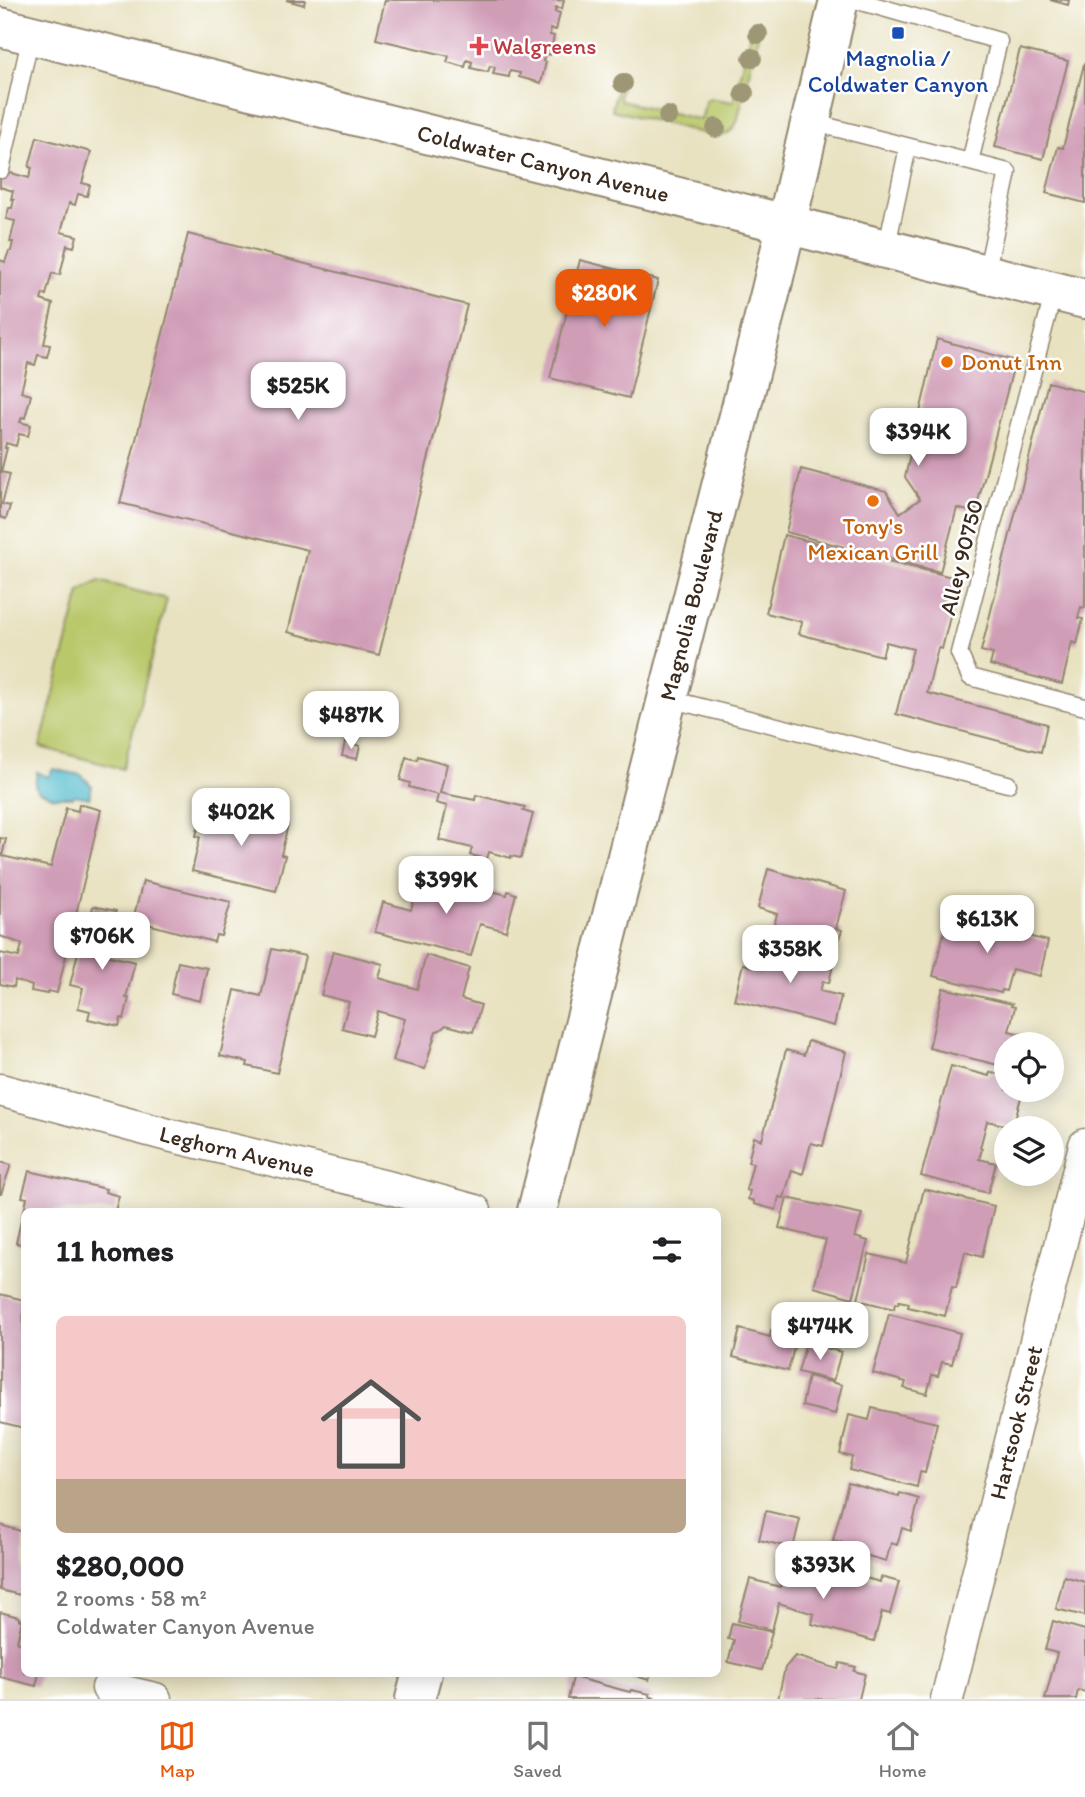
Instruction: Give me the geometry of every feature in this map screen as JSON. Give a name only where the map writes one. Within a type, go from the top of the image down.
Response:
[{"type":"main road","name":"Magnolia Boulevard","points":[[538,1208],[669,699],[787,225],[839,0]]},
{"type":"main road","name":"Coldwater Canyon Avenue","points":[[16,31],[1069,295]]},
{"type":"main road","points":[[415,1699],[421,1677]]},
{"type":"street","name":"Leghorn Avenue","points":[[0,1090],[168,1135],[464,1208]]},
{"type":"street","name":"Hartsook Street","points":[[947,1699],[1085,1145]]},
{"type":"street","points":[[108,1688],[155,1699]]},
{"type":"lane","points":[[855,0],[999,41],[970,162]]},
{"type":"lane","points":[[1,170],[16,31]]},
{"type":"lane","points":[[811,122],[1007,172],[986,275]]},
{"type":"lane","points":[[886,250],[908,147]]},
{"type":"lane","name":"Alley 90750","points":[[1069,295],[959,653],[970,677],[1085,706]]},
{"type":"lane","points":[[669,699],[1008,784]]},
{"type":"green space","points":[[753,21],[761,23],[737,122],[729,132],[710,135],[612,110],[620,75],[623,77],[619,97],[621,101],[701,120],[709,98],[733,102]]},
{"type":"green space","points":[[99,581],[167,599],[123,769],[40,747],[80,592]]},
{"type":"water","points":[[53,769],[81,775],[92,786],[89,798],[75,795],[54,797],[38,791],[35,785],[37,772],[48,777]]},
{"type":"building","points":[[286,0],[305,0],[304,5]]},
{"type":"building","name":"Walgreens","points":[[385,0],[564,0],[562,9],[556,7],[555,12],[560,13],[556,30],[550,29],[550,35],[554,36],[550,55],[545,53],[543,61],[546,62],[541,83],[519,77],[520,73],[510,71],[509,77],[493,74],[495,67],[490,66],[488,72],[471,68],[472,62],[467,60],[465,67],[447,62],[449,56],[376,39]]},
{"type":"building","points":[[1050,0],[1069,0],[1068,5]]},
{"type":"building","points":[[1020,49],[1068,61],[1043,159],[995,147]]},
{"type":"building","points":[[1084,64],[1085,203],[1046,193],[1058,147],[1063,148]]},
{"type":"building","points":[[37,137],[91,152],[82,183],[90,185],[87,196],[78,194],[75,205],[69,203],[61,232],[77,236],[74,247],[67,245],[60,275],[52,273],[46,295],[43,294],[41,300],[53,304],[44,344],[50,345],[47,357],[38,355],[35,365],[28,363],[21,392],[31,395],[25,418],[22,417],[20,422],[31,425],[28,436],[19,434],[16,446],[6,443],[1,472],[10,474],[2,504],[10,506],[6,519],[0,517],[0,260],[5,262],[11,251],[13,242],[10,242],[15,221],[6,219],[14,200],[11,199],[13,191],[0,187],[0,170],[29,178],[32,168],[29,167]]},
{"type":"building","points":[[188,234],[467,305],[379,655],[288,632],[308,550],[120,503]]},
{"type":"building","points":[[580,260],[658,280],[629,398],[550,378]]},
{"type":"building","points":[[937,339],[1015,361],[975,513],[957,508],[940,572],[786,532],[801,469],[886,491],[900,513],[920,499],[905,477]]},
{"type":"building","points":[[1048,382],[1085,392],[1085,608],[1081,607],[1078,618],[1083,619],[1077,644],[1072,642],[1062,684],[990,665],[993,654],[981,651]]},
{"type":"building","points":[[784,535],[956,578],[955,584],[958,584],[942,649],[938,648],[927,693],[1047,724],[1041,752],[896,714],[913,649],[886,642],[882,656],[799,634],[802,622],[766,613]]},
{"type":"building","points":[[345,742],[360,746],[357,759],[342,756]]},
{"type":"building","points":[[418,756],[447,764],[440,793],[475,800],[476,795],[525,807],[523,811],[533,814],[521,858],[489,852],[487,859],[470,855],[472,848],[439,840],[447,806],[436,803],[438,795],[409,787],[410,783],[400,780],[406,757],[417,760]]},
{"type":"building","points":[[79,804],[101,810],[57,993],[31,991],[32,986],[15,980],[14,987],[0,984],[0,953],[19,957],[22,944],[0,936],[0,838],[6,839],[2,856],[51,867],[66,808],[78,811]]},
{"type":"building","points":[[209,805],[288,824],[281,855],[285,856],[276,891],[192,871],[200,837],[196,836],[200,820],[205,822]]},
{"type":"building","points":[[768,869],[846,891],[836,928],[842,930],[835,954],[771,937],[777,914],[758,908]]},
{"type":"building","points":[[421,875],[479,891],[480,888],[507,895],[508,891],[516,894],[506,931],[480,924],[471,956],[375,932],[383,902],[411,910]]},
{"type":"building","points":[[143,881],[231,902],[221,936],[216,935],[214,942],[133,920]]},
{"type":"building","points":[[93,906],[116,911],[105,955],[135,962],[124,1019],[121,1018],[119,1026],[88,1019],[90,1011],[78,1008],[83,988],[70,985],[86,920],[90,921]]},
{"type":"building","points":[[948,917],[1048,941],[1040,976],[1012,969],[1006,991],[1002,990],[1001,993],[933,976]]},
{"type":"building","points":[[769,943],[834,960],[829,983],[823,981],[820,991],[841,996],[834,1026],[734,1000],[743,964],[763,969]]},
{"type":"building","points":[[272,949],[305,956],[277,1073],[247,1066],[248,1062],[220,1056],[235,990],[261,996]]},
{"type":"building","points":[[333,951],[383,964],[379,978],[417,989],[426,955],[469,968],[461,999],[481,1005],[473,1032],[446,1025],[436,1031],[425,1069],[393,1061],[405,1019],[378,1011],[371,1036],[342,1028],[349,1002],[321,995]]},
{"type":"building","points":[[178,962],[207,968],[200,1001],[171,994]]},
{"type":"building","points":[[943,988],[1012,1004],[1011,1006],[1015,1007],[1009,1031],[1013,1032],[994,1032],[994,1064],[929,1048]]},
{"type":"building","points":[[808,1041],[846,1052],[823,1146],[811,1143],[803,1174],[792,1170],[784,1198],[779,1197],[776,1210],[754,1204],[754,1201],[748,1199],[750,1191],[746,1190],[753,1163],[748,1162],[754,1137],[762,1140],[786,1050],[804,1055]]},
{"type":"building","points":[[951,1066],[989,1076],[990,1072],[994,1073],[994,1102],[1020,1102],[1016,1116],[994,1116],[994,1123],[987,1121],[979,1159],[994,1163],[988,1193],[921,1176]]},
{"type":"building","points":[[0,1162],[11,1165],[1,1194],[0,1194]]},
{"type":"building","points":[[29,1171],[106,1189],[105,1192],[119,1196],[116,1208],[25,1208],[27,1198],[22,1197]]},
{"type":"building","points":[[924,1189],[994,1206],[982,1257],[965,1252],[956,1288],[952,1287],[945,1316],[908,1307],[909,1303],[899,1301],[898,1304],[895,1303],[894,1309],[858,1300],[869,1254],[906,1263]]},
{"type":"building","points":[[787,1198],[862,1214],[855,1237],[868,1241],[853,1298],[814,1287],[826,1240],[779,1228]]},
{"type":"building","points":[[21,1221],[21,1244],[16,1243]]},
{"type":"building","points":[[0,1294],[21,1299],[21,1427],[0,1422]]},
{"type":"building","points":[[889,1314],[960,1333],[952,1364],[942,1362],[938,1376],[932,1375],[927,1394],[904,1388],[906,1382],[873,1373]]},
{"type":"building","points":[[740,1329],[770,1337],[771,1330],[797,1336],[788,1371],[733,1357]]},
{"type":"building","points":[[806,1343],[841,1352],[833,1381],[798,1372]]},
{"type":"building","points":[[808,1376],[842,1385],[835,1414],[802,1406]]},
{"type":"building","points":[[872,1408],[937,1423],[925,1473],[920,1472],[917,1487],[849,1470],[852,1457],[840,1454],[849,1415],[869,1420]]},
{"type":"building","points":[[848,1483],[899,1497],[900,1493],[919,1499],[911,1531],[902,1528],[897,1545],[891,1543],[886,1561],[861,1554],[863,1549],[833,1540]]},
{"type":"building","points":[[766,1511],[800,1519],[793,1548],[759,1540]]},
{"type":"building","points":[[0,1525],[21,1531],[21,1595],[0,1590]]},
{"type":"building","points":[[811,1563],[880,1582],[881,1577],[899,1582],[890,1614],[882,1612],[874,1641],[812,1624],[814,1614],[779,1603],[772,1630],[738,1621],[750,1579],[780,1587],[784,1573],[806,1579]]},
{"type":"building","points":[[1064,1576],[1085,1582],[1085,1616],[1056,1609]]},
{"type":"building","points":[[0,1612],[21,1620],[17,1642],[21,1643],[21,1677],[38,1677],[36,1686],[0,1677]]},
{"type":"building","points":[[1053,1621],[1085,1630],[1085,1692],[1078,1690],[1076,1699],[1045,1699],[1057,1653],[1045,1650]]},
{"type":"building","points":[[732,1623],[772,1632],[762,1670],[728,1662],[734,1640],[728,1639]]},
{"type":"building","points":[[795,1656],[838,1669],[840,1663],[856,1667],[854,1671],[865,1674],[859,1699],[778,1699],[785,1668]]},
{"type":"building","points":[[573,1677],[630,1692],[650,1694],[649,1696],[657,1699],[568,1699]]},
{"type":"place","name":"Magnolia / Coldwater Canyon","points":[[898,33]]},
{"type":"place","name":"Walgreens","points":[[479,46]]},
{"type":"place","name":"Donut Inn","points":[[947,362]]},
{"type":"place","name":"Tony's Mexican Grill","points":[[873,501]]}]
